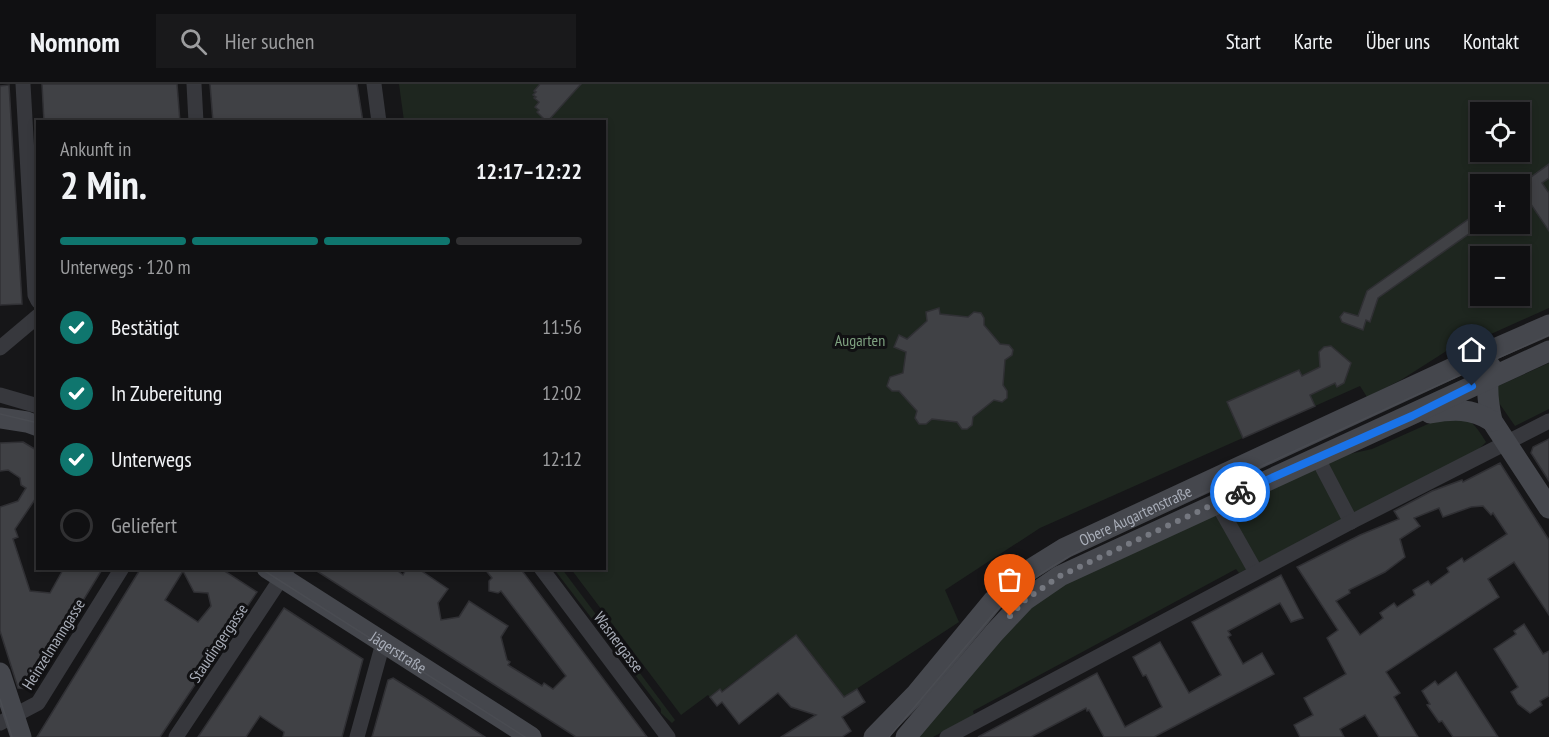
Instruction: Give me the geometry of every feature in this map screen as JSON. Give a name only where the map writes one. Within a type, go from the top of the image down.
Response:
[{"type":"street","points":[[23,84],[34,295],[36,298]]},
{"type":"street","points":[[194,84],[196,120]]},
{"type":"street","points":[[374,84],[379,120]]},
{"type":"street","points":[[0,348],[36,318]]},
{"type":"street","name":"Obere Augartenstraße","points":[[873,737],[917,693],[993,601],[1028,571],[1056,554],[1549,325]]},
{"type":"street","points":[[1514,340],[1493,360],[1487,378],[1489,407],[1492,421],[1549,508]]},
{"type":"street","name":"Obere Augartenstraße","points":[[906,737],[1025,600],[1060,576],[1549,351]]},
{"type":"street","points":[[0,395],[36,405]]},
{"type":"street","points":[[1412,416],[1457,409],[1481,414],[1492,421]]},
{"type":"street","points":[[0,418],[36,425]]},
{"type":"street","points":[[947,737],[971,732],[1256,572],[1549,421]]},
{"type":"street","points":[[1317,457],[1351,522]]},
{"type":"street","name":"Obere Augartenstraße","points":[[1217,503],[1256,572]]},
{"type":"street","name":"Heinzelmanngasse","points":[[7,720],[38,703],[121,570]]},
{"type":"street","name":"Wasnergasse","points":[[543,570],[668,737]]},
{"type":"street","name":"Jägerstraße","points":[[279,572],[383,643],[531,737]]},
{"type":"street","name":"Staudingergasse","points":[[177,737],[279,572]]},
{"type":"street","points":[[357,737],[383,643]]},
{"type":"street","points":[[0,673],[7,720],[21,737]]},
{"type":"green space","name":"Augarten","points":[[399,84],[1549,84],[1549,308],[1448,350],[1401,380],[1367,397],[1360,386],[1040,528],[945,590],[959,622],[844,697],[796,635],[722,691],[710,697],[708,695],[681,715],[572,570],[606,570],[606,120],[404,120]]},
{"type":"green space","points":[[1549,363],[1549,409],[1515,426],[1497,400],[1496,387]]},
{"type":"green space","points":[[1448,415],[1471,422],[1486,442],[1478,450],[1239,573],[1236,569],[973,711],[974,715],[933,737],[915,737],[1014,620],[1087,567],[1336,457],[1372,449]]},
{"type":"green space","points":[[555,570],[563,570],[675,720],[672,723],[661,713],[661,709]]},
{"type":"building","points":[[42,84],[177,84],[180,120],[44,120]]},
{"type":"building","points":[[210,84],[357,84],[363,120],[213,120]]},
{"type":"building","points":[[540,84],[581,84],[549,120],[545,120],[537,112],[539,110],[535,107],[539,102],[534,98],[536,97],[533,95],[536,92],[534,91]]},
{"type":"building","points":[[9,85],[22,304],[0,305],[0,86]]},
{"type":"building","points":[[1549,164],[1549,178],[1542,183],[1549,193],[1549,231],[1530,203],[1530,178]]},
{"type":"building","points":[[1470,218],[1470,233],[1378,298],[1370,322],[1366,320],[1363,330],[1342,322],[1340,317],[1344,312],[1358,316],[1367,291]]},
{"type":"building","points":[[939,308],[940,314],[968,317],[974,312],[981,313],[984,325],[1000,344],[1009,345],[1013,350],[1012,355],[1005,360],[1003,385],[1007,391],[1007,398],[1002,402],[994,400],[973,417],[972,425],[967,429],[962,429],[957,422],[932,419],[926,424],[919,424],[915,418],[917,411],[899,391],[892,391],[887,386],[890,377],[903,373],[906,352],[894,347],[899,335],[907,339],[927,321],[926,312]]},
{"type":"building","points":[[1331,346],[1351,363],[1344,383],[1337,387],[1335,383],[1310,395],[1315,406],[1243,438],[1227,402],[1299,370],[1302,376],[1320,367],[1319,352],[1324,347]]},
{"type":"building","points":[[1549,439],[1549,481],[1531,453],[1533,447]]},
{"type":"building","points":[[23,442],[36,450],[36,498],[15,529],[18,537],[13,539],[30,591],[50,593],[63,570],[102,570],[29,689],[18,688],[0,631],[0,507],[18,501],[26,488],[21,485],[20,478],[8,470],[0,471],[0,443]]},
{"type":"building","points":[[1500,463],[1549,540],[1549,615],[1514,562],[1488,579],[1499,597],[1386,672],[1400,693],[1394,697],[1418,737],[1379,737],[1365,715],[1340,729],[1344,737],[1300,737],[1294,725],[1313,715],[1304,698],[1346,674],[1327,638],[1338,630],[1297,567],[1360,535],[1399,519],[1394,511],[1432,491],[1462,480],[1463,482]],"holes":[[[1483,506],[1491,515],[1493,513],[1507,534],[1464,562],[1462,558],[1447,568],[1449,572],[1431,585],[1428,581],[1413,590],[1415,595],[1397,607],[1394,603],[1380,613],[1383,618],[1360,635],[1336,601],[1350,593],[1349,590],[1385,572],[1405,557],[1400,539],[1420,526],[1414,518],[1439,508],[1443,517],[1471,507]]]},
{"type":"building","points":[[140,570],[223,570],[257,592],[160,737],[37,737]],"holes":[[[183,571],[194,592],[208,593],[211,606],[198,622],[165,600]]]},
{"type":"building","points":[[315,570],[397,570],[403,575],[406,570],[420,570],[448,589],[438,603],[441,620],[459,617],[469,601],[508,626],[501,637],[507,660],[510,662],[508,665],[542,686],[544,683],[553,689],[566,676],[501,591],[498,593],[489,591],[489,581],[492,578],[486,570],[522,570],[647,737],[576,737]]},
{"type":"building","points":[[1281,575],[1303,618],[1291,622],[1280,603],[1228,631],[1231,635],[1228,637],[1243,664],[1262,653],[1274,674],[1154,737],[1104,737],[1086,708],[1031,737],[978,737],[1097,673],[1125,727],[1162,707],[1146,675],[1143,676],[1133,657],[1160,642],[1189,693],[1221,675],[1192,622]]},
{"type":"building","points":[[284,608],[363,659],[342,737],[283,737],[284,732],[260,716],[246,737],[198,737]]},
{"type":"building","points":[[1524,624],[1543,654],[1549,651],[1549,696],[1540,701],[1542,705],[1530,713],[1518,704],[1511,692],[1518,687],[1494,649],[1516,634],[1514,631]]},
{"type":"building","points":[[796,635],[844,697],[857,689],[865,702],[842,717],[851,731],[842,737],[781,737],[816,715],[791,707],[778,693],[739,724],[722,702],[717,706],[710,697],[720,689],[722,692]]},
{"type":"building","points":[[1456,672],[1498,737],[1453,737],[1427,705],[1430,704],[1422,691],[1435,681],[1438,685]]},
{"type":"building","points":[[393,678],[485,737],[372,737],[388,680]]},
{"type":"tram line","points":[[889,737],[995,612],[1017,592],[1066,558],[1120,531],[1549,335]]},
{"type":"tram line","points":[[0,414],[36,423]]},
{"type":"tram line","points":[[263,570],[525,737]]},
{"type":"tram line","points":[[0,699],[12,737]]},
{"type":"way so far","points":[[1010,616],[1025,600],[1060,576],[1240,492]]},
{"type":"route","points":[[1240,492],[1412,416],[1472,386]]}]
